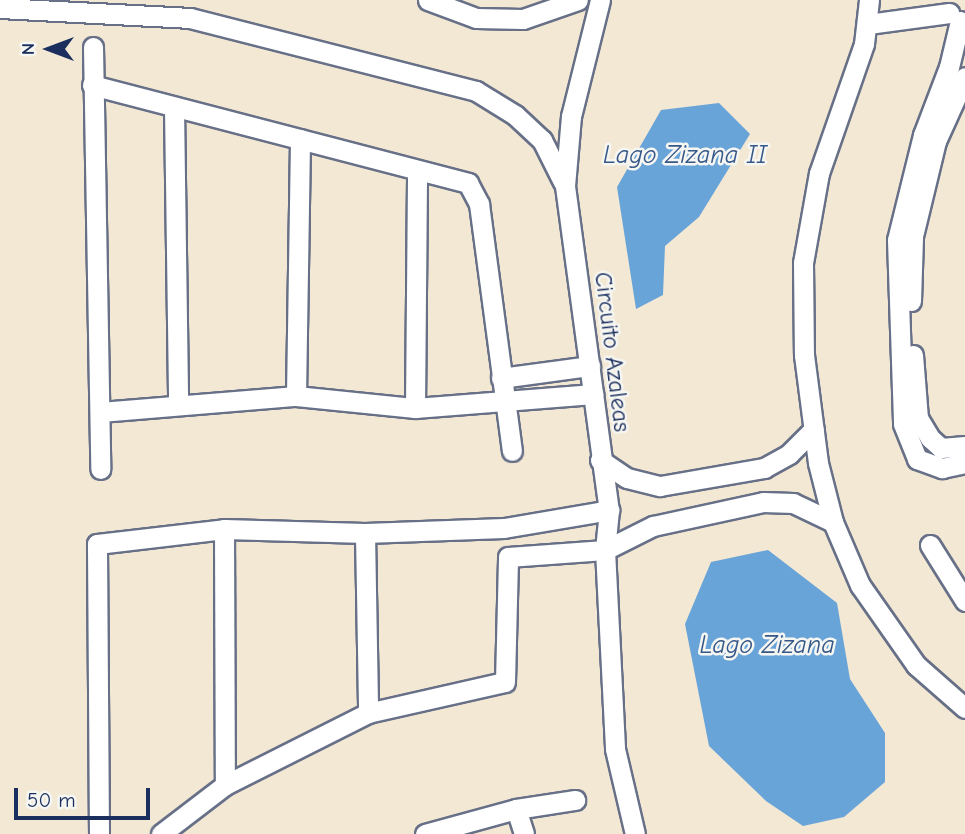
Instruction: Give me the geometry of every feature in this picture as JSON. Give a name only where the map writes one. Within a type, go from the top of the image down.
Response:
[{"type":"street","points":[[428,0],[476,18],[523,19],[578,0]]},
{"type":"street","name":"Circuito Azaleas","points":[[600,0],[571,116],[565,186],[600,460],[627,478],[660,486],[764,468],[789,454],[814,429]]},
{"type":"street","points":[[869,0],[868,24],[820,173],[803,263],[804,355],[814,429],[832,522],[860,584],[916,665],[965,708]]},
{"type":"street","points":[[0,8],[98,6],[190,18],[476,92],[515,116],[542,140],[565,186]]},
{"type":"street","points":[[868,24],[954,14],[949,66],[923,135],[897,240],[903,424],[917,459],[942,468],[965,463]]},
{"type":"street","points":[[93,47],[100,469]]},
{"type":"street","points":[[965,77],[936,141],[913,236],[910,324],[918,418],[930,438],[941,448],[965,446]]},
{"type":"street","points":[[92,85],[468,183],[478,204],[512,451]]},
{"type":"street","points":[[174,107],[178,402]]},
{"type":"street","points":[[296,396],[300,139]]},
{"type":"street","points":[[415,408],[417,170]]},
{"type":"street","points":[[501,378],[590,366]]},
{"type":"street","points":[[100,412],[178,402],[296,396],[415,408],[505,404],[593,394]]},
{"type":"street","points":[[917,459],[930,438]]},
{"type":"street","points":[[600,460],[609,510],[605,550],[615,749],[635,834]]},
{"type":"street","points":[[508,556],[605,550],[653,526],[763,502],[793,503],[832,522]]},
{"type":"street","points":[[99,834],[97,544],[224,529],[365,533],[504,528],[609,510]]},
{"type":"street","points":[[161,834],[225,785],[368,713],[505,682],[508,556],[504,528]]},
{"type":"street","points":[[224,529],[225,785]]},
{"type":"street","points":[[365,533],[368,713]]},
{"type":"street","points":[[930,545],[962,592]]},
{"type":"street","points":[[425,834],[449,830],[516,809],[575,800]]},
{"type":"street","points":[[516,809],[524,834]]},
{"type":"water","name":"Lago Zizana II","points":[[719,103],[750,134],[699,217],[665,246],[663,295],[636,309],[617,187],[661,110]]},
{"type":"water","name":"Lago Zizana","points":[[768,550],[837,603],[850,679],[885,733],[885,782],[844,817],[803,826],[766,801],[709,746],[685,624],[711,562]]}]
